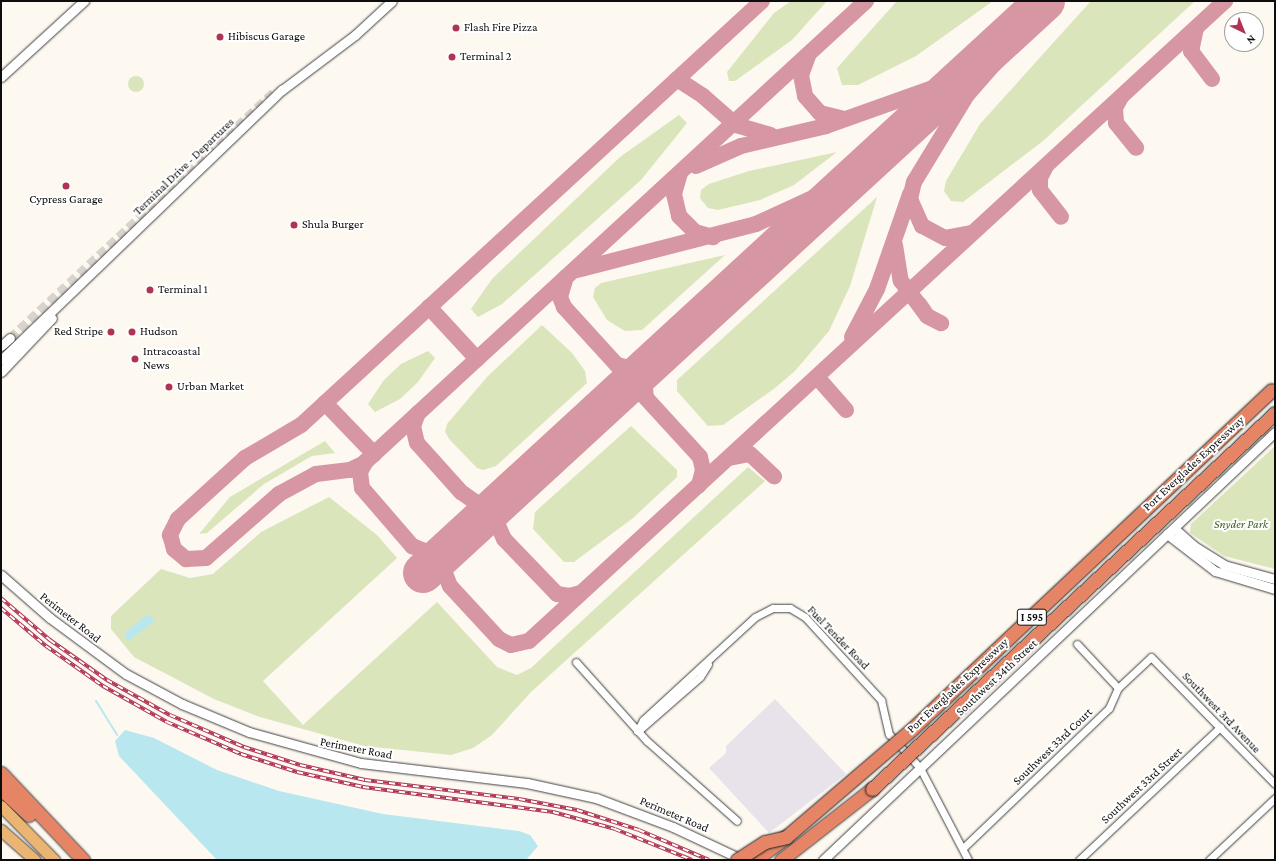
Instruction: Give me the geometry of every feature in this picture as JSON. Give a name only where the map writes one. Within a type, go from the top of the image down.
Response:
[{"type":"highway","name":"Port Everglades Expressway","points":[[756,860],[786,837],[936,708],[1275,387]]},
{"type":"highway","name":"Port Everglades Expressway","points":[[780,860],[872,789],[1275,413]]},
{"type":"highway","points":[[1,773],[82,860]]},
{"type":"highway","points":[[1,788],[82,860]]},
{"type":"highway","points":[[794,860],[872,789]]},
{"type":"highway","points":[[738,860],[765,842],[786,837]]},
{"type":"main road","points":[[1,806],[54,860]]},
{"type":"main road","points":[[1,830],[35,860]]},
{"type":"street","points":[[1,77],[84,1]]},
{"type":"street","name":"Terminal Drive - Departures","points":[[1,360],[282,90],[355,35],[392,1]]},
{"type":"street","points":[[1,372],[22,352],[70,295]]},
{"type":"street","points":[[1,346],[10,338]]},
{"type":"street","name":"Southwest 34th Street","points":[[823,860],[1275,432]]},
{"type":"street","points":[[1171,531],[1224,565],[1275,579]]},
{"type":"street","points":[[1171,531],[1215,570],[1275,589]]},
{"type":"street","name":"Perimeter Road","points":[[1,575],[54,622],[120,670],[182,704],[243,730],[361,763],[527,783],[596,798],[673,827],[743,860]]},
{"type":"street","name":"Fuel Tender Road","points":[[637,731],[643,720],[710,661],[760,613],[779,607],[796,611],[881,700],[889,734],[920,768],[968,860]]},
{"type":"street","points":[[1077,644],[1118,688]]},
{"type":"street","name":"Southwest 33rd Court","points":[[963,848],[1109,708],[1118,688],[1151,657]]},
{"type":"street","name":"Southwest 3rd Avenue","points":[[1151,657],[1275,784]]},
{"type":"street","points":[[576,662],[637,731],[737,821]]},
{"type":"street","name":"Southwest 33rd Street","points":[[1079,860],[1220,727]]},
{"type":"street","points":[[1209,860],[1275,798]]},
{"type":"shaded area","points":[[775,699],[846,774],[769,833],[709,768],[726,753],[726,746]]},
{"type":"green space","points":[[791,1],[827,1],[792,40],[735,81],[729,81],[727,72],[774,13]]},
{"type":"green space","points":[[897,1],[993,1],[916,56],[858,85],[842,85],[837,68]]},
{"type":"green space","points":[[1091,1],[1195,1],[1043,141],[963,202],[951,201],[944,191],[946,181],[980,124]]},
{"type":"green space","points":[[133,76],[139,76],[144,81],[142,90],[139,92],[133,92],[128,87],[128,81]]},
{"type":"green space","points":[[679,115],[687,123],[641,180],[502,304],[478,317],[471,309],[492,279],[620,157]]},
{"type":"green space","points":[[837,152],[794,185],[760,200],[718,210],[708,208],[700,198],[701,190],[709,184],[749,171]]},
{"type":"green space","points":[[877,197],[850,286],[829,331],[795,371],[775,388],[723,425],[708,426],[677,391],[677,380]]},
{"type":"green space","points":[[725,255],[642,330],[625,331],[607,320],[593,297],[595,288],[601,283]]},
{"type":"green space","points":[[542,325],[572,353],[585,371],[587,383],[496,466],[483,470],[477,468],[450,440],[445,432],[447,424],[487,377]]},
{"type":"green space","points":[[428,351],[435,358],[418,382],[400,399],[375,412],[368,404],[384,380],[401,364]]},
{"type":"green space","points":[[631,426],[677,470],[677,477],[633,518],[574,562],[564,562],[533,529],[535,512]]},
{"type":"green space","points":[[325,441],[335,453],[312,456],[264,484],[207,533],[199,534],[230,497]]},
{"type":"green space","name":"Snyder Park","points":[[1275,446],[1275,569],[1224,556],[1190,533],[1191,524]]},
{"type":"green space","points":[[748,467],[765,481],[531,692],[492,735],[473,748],[451,755],[364,746],[260,717],[214,699],[134,657],[111,629],[111,616],[161,569],[190,578],[213,574],[261,532],[329,497],[377,535],[397,558],[263,681],[303,725],[437,602],[497,667],[517,675],[531,668]]},
{"type":"water","points":[[148,614],[155,621],[128,641],[124,634]]},
{"type":"water","points":[[125,730],[154,738],[217,770],[279,791],[383,814],[519,831],[530,835],[538,846],[526,860],[217,860],[119,756],[115,741]]},
{"type":"waterway","points":[[96,701],[117,735]]},
{"type":"taxiway","points":[[762,1],[301,425],[245,458],[178,519],[170,535],[174,549],[186,559],[206,558],[279,494],[316,474],[350,470],[363,464],[866,1]]},
{"type":"taxiway","points":[[971,233],[945,238],[922,226],[910,199],[914,182],[967,95],[1049,1]]},
{"type":"taxiway","points":[[450,549],[443,568],[450,586],[499,639],[511,645],[529,641],[1225,1]]},
{"type":"taxiway","points":[[1196,28],[1191,51],[1212,79]]},
{"type":"taxiway","points":[[808,56],[801,75],[805,96],[820,113],[844,119]]},
{"type":"taxiway","points":[[696,166],[741,146],[826,126],[961,78]]},
{"type":"taxiway","points":[[677,79],[703,96],[736,125],[771,135]]},
{"type":"taxiway","points":[[1121,97],[1115,108],[1116,123],[1136,148]]},
{"type":"taxiway","points":[[577,270],[756,224],[817,196],[887,146]]},
{"type":"taxiway","points":[[1046,166],[1040,178],[1040,190],[1061,217]]},
{"type":"taxiway","points":[[680,173],[674,194],[679,216],[695,232],[713,237]]},
{"type":"taxiway","points":[[852,337],[877,289],[910,194]]},
{"type":"taxiway","points":[[895,245],[901,281],[924,312]]},
{"type":"taxiway","points":[[566,277],[560,297],[564,307],[617,365],[638,370],[656,359]]},
{"type":"taxiway","points":[[919,304],[927,316],[941,323]]},
{"type":"taxiway","points":[[429,307],[477,359]]},
{"type":"taxiway","points":[[655,361],[644,379],[646,398],[700,457],[703,470],[699,485]]},
{"type":"taxiway","points":[[817,377],[846,410]]},
{"type":"taxiway","points":[[325,403],[374,454]]},
{"type":"taxiway","points":[[418,413],[413,426],[417,443],[461,492],[481,506],[502,500]]},
{"type":"taxiway","points":[[729,458],[750,454],[774,476]]},
{"type":"taxiway","points":[[366,461],[360,472],[362,488],[412,546],[434,555],[450,549]]},
{"type":"taxiway","points":[[502,500],[496,521],[504,539],[557,594],[569,596],[581,593]]},
{"type":"runway","points":[[423,573],[1045,1]]},
{"type":"tunnel","points":[[10,338],[275,91]]},
{"type":"railway","points":[[1,598],[50,640],[107,680],[170,715],[244,747],[300,765],[365,780],[519,799],[577,810],[639,830],[709,860]]},
{"type":"railway","points":[[1,608],[46,646],[103,686],[167,722],[241,754],[297,772],[363,787],[553,812],[615,829],[692,860]]},
{"type":"place","name":"Flash Fire Pizza","points":[[456,28]]},
{"type":"place","name":"Hibiscus Garage","points":[[220,37]]},
{"type":"place","name":"Terminal 2","points":[[452,57]]},
{"type":"place","name":"Cypress Garage","points":[[66,186]]},
{"type":"place","name":"Shula Burger","points":[[294,225]]},
{"type":"place","name":"Terminal 1","points":[[150,290]]},
{"type":"place","name":"Red Stripe","points":[[111,332]]},
{"type":"place","name":"Hudson","points":[[132,332]]},
{"type":"place","name":"Intracoastal News","points":[[135,359]]},
{"type":"place","name":"Urban Market","points":[[169,387]]}]
